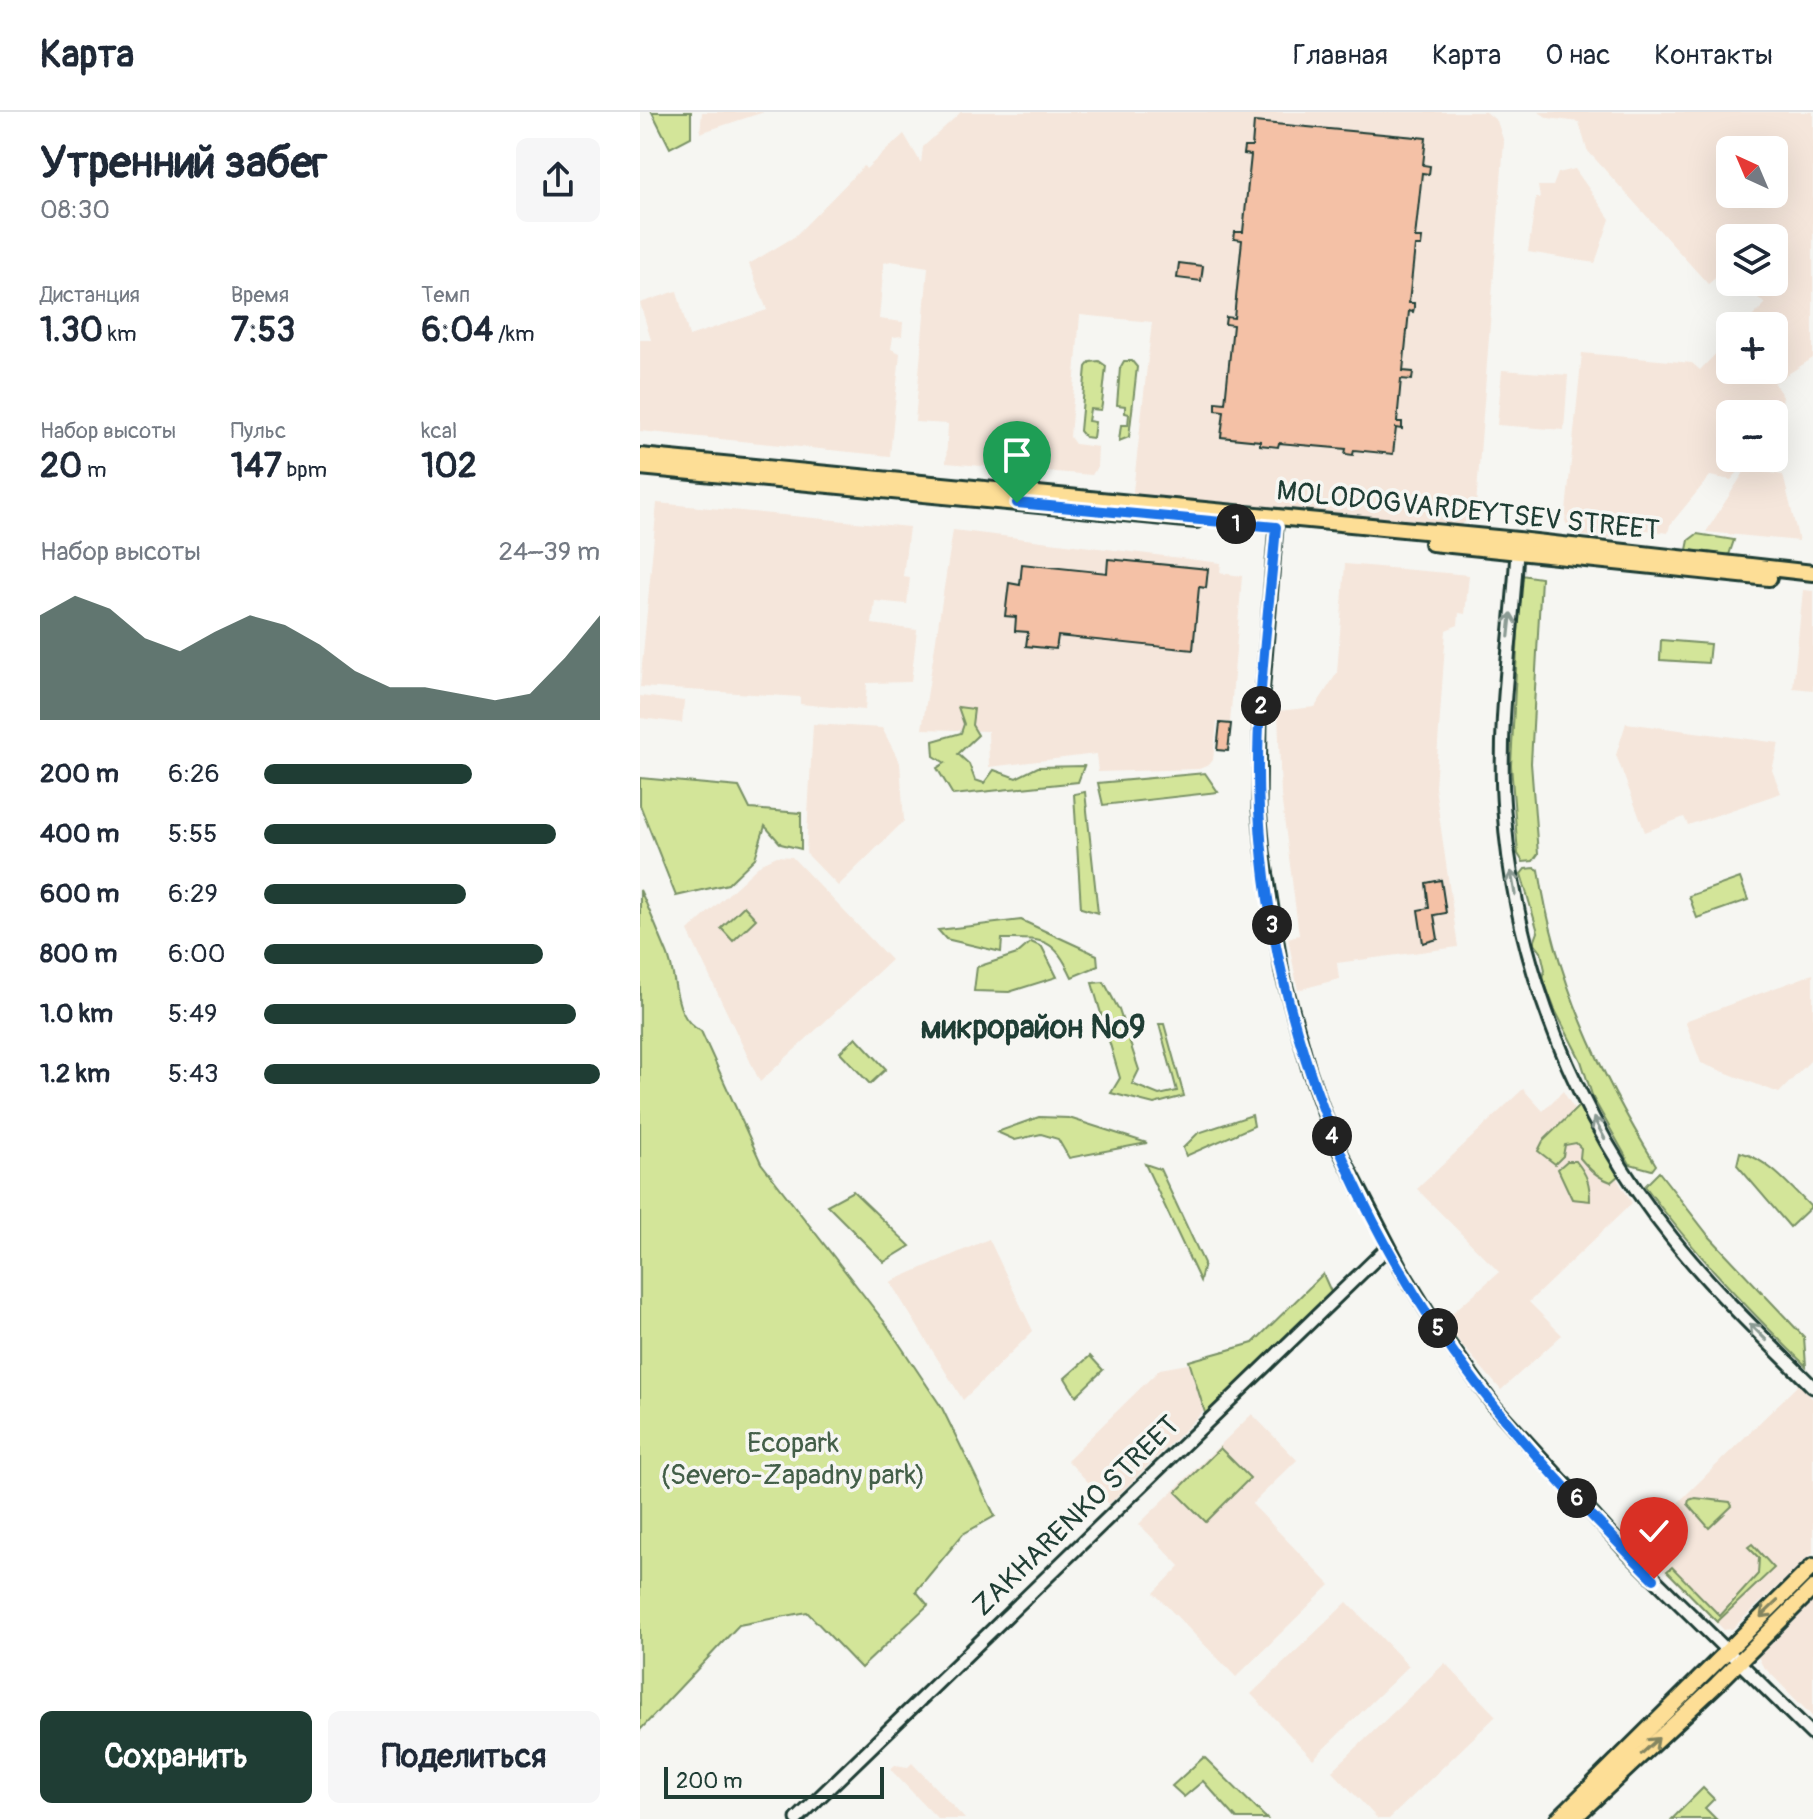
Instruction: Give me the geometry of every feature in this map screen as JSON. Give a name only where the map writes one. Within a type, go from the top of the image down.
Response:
[{"type":"main road","name":"MOLODOGVARDEYTSEV STREET","points":[[640,456],[1066,502],[1813,573]]},
{"type":"main road","name":"MOLODOGVARDEYTSEV STREET","points":[[640,467],[937,489]]},
{"type":"main road","name":"MOLODOGVARDEYTSEV STREET","points":[[1558,550],[1813,583]]},
{"type":"main road","points":[[1558,1819],[1813,1566]]},
{"type":"main road","points":[[1573,1819],[1738,1664],[1813,1588]]},
{"type":"main road","points":[[1620,1774],[1614,1770],[1627,1748]]},
{"type":"street","points":[[1276,522],[1259,760],[1263,851],[1276,948],[1319,1101],[1350,1176],[1388,1247],[1435,1324],[1495,1407],[1625,1550],[1813,1735]]},
{"type":"street","points":[[1518,546],[1503,696],[1504,810],[1523,931],[1548,1014],[1599,1128],[1651,1210],[1708,1280],[1813,1387]]},
{"type":"street","name":"ZAKHARENKO STREET","points":[[797,1819],[1388,1247]]},
{"type":"shaded area","points":[[702,112],[764,112],[700,133]]},
{"type":"shaded area","points":[[961,112],[1486,112],[1497,121],[1504,142],[1476,506],[1471,518],[1462,524],[1449,525],[1132,500],[1152,322],[1080,315],[1070,437],[1075,444],[1098,447],[1097,467],[1092,475],[946,463],[948,424],[915,422],[928,267],[891,261],[884,263],[879,319],[903,322],[902,336],[893,337],[891,349],[900,353],[890,456],[640,431],[640,340],[651,340],[640,303],[677,291],[689,336],[767,310],[749,264],[794,237],[864,166],[866,169],[904,134],[921,163],[923,147]]},
{"type":"shaded area","points":[[1539,112],[1813,112],[1813,358],[1788,374],[1788,312],[1757,312],[1765,304],[1756,296],[1788,296],[1788,224],[1716,224],[1716,278],[1708,284],[1587,150],[1579,122],[1548,118]]},
{"type":"shaded area","points":[[1575,169],[1610,219],[1595,263],[1528,252],[1536,198],[1540,198],[1538,186],[1553,186],[1558,173]]},
{"type":"shaded area","points":[[1582,353],[1692,363],[1700,370],[1716,353],[1716,384],[1775,384],[1783,397],[1782,400],[1716,400],[1716,472],[1738,472],[1731,480],[1710,476],[1670,525],[1668,533],[1639,529],[1613,538],[1572,535],[1565,521]]},
{"type":"shaded area","points":[[1502,370],[1568,375],[1564,430],[1497,425]]},
{"type":"shaded area","points":[[1744,472],[1783,475],[1799,541],[1706,532]]},
{"type":"shaded area","points":[[657,503],[909,527],[903,576],[910,577],[907,604],[875,601],[872,624],[917,630],[911,682],[867,683],[865,710],[800,704],[800,697],[640,687]]},
{"type":"shaded area","points":[[953,530],[1221,563],[1220,573],[1242,576],[1230,723],[1217,722],[1213,760],[1209,765],[1199,769],[1098,772],[1096,754],[989,767],[988,731],[922,729]]},
{"type":"shaded area","points":[[1345,564],[1469,575],[1465,614],[1459,613],[1458,625],[1446,630],[1435,787],[1458,947],[1337,963],[1339,979],[1298,990],[1288,938],[1299,935],[1281,795],[1278,711],[1315,707],[1337,673]]},
{"type":"shaded area","points":[[1803,590],[1813,591],[1813,690],[1793,688]]},
{"type":"shaded area","points":[[640,696],[684,701],[682,723],[640,718]]},
{"type":"shaded area","points":[[1626,723],[1779,743],[1772,770],[1781,793],[1688,825],[1684,817],[1645,832],[1616,755]]},
{"type":"shaded area","points":[[813,724],[882,728],[900,763],[904,821],[838,886],[806,853]]},
{"type":"shaded area","points":[[777,856],[792,857],[891,960],[760,1082],[688,931],[762,863]]},
{"type":"shaded area","points":[[1813,974],[1813,1058],[1779,1093],[1701,1063],[1685,1021]]},
{"type":"shaded area","points":[[1523,1089],[1543,1111],[1563,1091],[1632,1203],[1529,1302],[1562,1335],[1501,1390],[1442,1322],[1499,1272],[1417,1189]]},
{"type":"shaded area","points":[[989,1239],[1033,1331],[963,1400],[890,1282]]},
{"type":"shaded area","points":[[1266,1350],[1109,1504],[1067,1460],[1160,1369]]},
{"type":"shaded area","points":[[1799,1384],[1813,1399],[1813,1553],[1732,1629],[1724,1630],[1637,1543]]},
{"type":"shaded area","points":[[1252,1414],[1297,1460],[1252,1504],[1330,1585],[1236,1677],[1154,1593],[1180,1566],[1139,1524]]},
{"type":"shaded area","points":[[1813,1598],[1813,1717],[1762,1665],[1757,1654]]},
{"type":"shaded area","points":[[1347,1602],[1409,1666],[1313,1759],[1251,1694]]},
{"type":"shaded area","points":[[1445,1663],[1496,1716],[1389,1819],[1378,1819],[1332,1771]]},
{"type":"shaded area","points":[[912,1763],[965,1819],[938,1819],[890,1769],[895,1765],[908,1767]]},
{"type":"green space","points":[[652,112],[691,112],[691,137],[670,148]]},
{"type":"green space","points":[[1099,361],[1106,366],[1101,410],[1090,409],[1088,421],[1095,422],[1093,438],[1085,437],[1080,431],[1086,367],[1090,362]]},
{"type":"green space","points":[[1124,361],[1132,361],[1137,367],[1129,437],[1119,441],[1121,425],[1128,425],[1129,414],[1125,413],[1125,406],[1117,405],[1120,368]]},
{"type":"green space","points":[[1697,534],[1734,540],[1729,555],[1687,550],[1689,540]]},
{"type":"green space","points":[[1521,575],[1541,578],[1531,763],[1538,854],[1533,861],[1523,862],[1518,854],[1511,765]]},
{"type":"green space","points":[[1661,640],[1710,644],[1708,663],[1660,660]]},
{"type":"green space","points":[[958,707],[974,709],[972,725],[978,735],[958,754],[969,764],[975,780],[984,783],[994,770],[1016,778],[1038,767],[1084,766],[1078,782],[953,795],[937,768],[945,763],[934,756],[933,741],[961,733],[964,724]]},
{"type":"green space","points":[[1205,773],[1218,792],[1103,805],[1098,783]]},
{"type":"green space","points":[[640,778],[739,787],[750,809],[801,813],[801,849],[781,844],[765,826],[755,858],[728,884],[676,896],[640,805]]},
{"type":"green space","points":[[1085,792],[1098,913],[1081,908],[1074,794]]},
{"type":"green space","points":[[1525,869],[1539,870],[1556,949],[1582,1024],[1616,1095],[1656,1165],[1652,1170],[1630,1164],[1593,1098],[1581,1061],[1555,1010],[1543,979],[1545,970],[1541,952],[1534,943],[1538,932],[1521,874]]},
{"type":"green space","points":[[1740,878],[1748,900],[1697,918],[1689,896]]},
{"type":"green space","name":"Ecopark (Severo-Zapadny park)","points":[[640,890],[667,953],[680,1007],[692,1025],[701,1031],[761,1163],[886,1324],[942,1408],[995,1516],[963,1534],[916,1591],[928,1605],[861,1668],[807,1612],[739,1625],[640,1730]]},
{"type":"green space","points":[[744,906],[756,919],[733,941],[721,928]]},
{"type":"green space","points":[[1021,920],[1097,955],[1098,966],[1072,977],[1053,947],[1038,940],[1002,939],[1001,952],[946,939],[938,930]]},
{"type":"green space","points":[[1031,942],[1042,947],[1057,977],[1009,992],[974,991],[977,967],[1017,954]]},
{"type":"green space","points":[[1104,982],[1119,1010],[1139,1070],[1132,1084],[1159,1095],[1177,1091],[1159,1024],[1164,1024],[1184,1096],[1154,1104],[1111,1093],[1120,1078],[1092,983]]},
{"type":"green space","points":[[856,1037],[886,1069],[870,1084],[840,1052]]},
{"type":"green space","points":[[1580,1105],[1619,1175],[1611,1182],[1591,1170],[1580,1158],[1581,1148],[1576,1143],[1565,1145],[1563,1156],[1555,1164],[1538,1151],[1543,1141]]},
{"type":"green space","points":[[1252,1115],[1254,1126],[1186,1156],[1183,1148],[1198,1133]]},
{"type":"green space","points":[[1039,1117],[1069,1118],[1147,1143],[1069,1158],[1058,1139],[1041,1134],[1015,1140],[997,1132]]},
{"type":"green space","points":[[1740,1152],[1770,1167],[1811,1207],[1790,1227],[1737,1165]]},
{"type":"green space","points":[[1567,1161],[1576,1161],[1583,1171],[1590,1201],[1572,1199],[1558,1169]]},
{"type":"green space","points":[[1145,1164],[1160,1169],[1204,1263],[1200,1281]]},
{"type":"green space","points":[[1659,1172],[1708,1235],[1804,1337],[1806,1366],[1722,1279],[1663,1210],[1645,1186]]},
{"type":"green space","points":[[853,1191],[910,1246],[884,1262],[827,1205]]},
{"type":"green space","points":[[1323,1274],[1332,1294],[1206,1416],[1189,1361],[1253,1343]]},
{"type":"green space","points":[[1090,1356],[1103,1370],[1076,1396],[1065,1378]]},
{"type":"green space","points":[[1220,1448],[1250,1478],[1206,1522],[1176,1492]]},
{"type":"green space","points":[[1695,1498],[1730,1502],[1732,1506],[1709,1528],[1688,1504]]},
{"type":"green space","points":[[1752,1544],[1774,1568],[1717,1622],[1667,1571],[1672,1567],[1720,1616],[1758,1574],[1759,1558],[1748,1547]]},
{"type":"green space","points":[[1204,1757],[1267,1819],[1237,1819],[1203,1781],[1184,1797],[1172,1786]]},
{"type":"green space","points":[[1703,1788],[1714,1799],[1705,1808],[1716,1819],[1672,1819]]},
{"type":"building","points":[[1254,122],[1426,138],[1423,165],[1430,166],[1429,174],[1422,173],[1415,238],[1422,238],[1421,246],[1415,246],[1409,303],[1414,303],[1414,308],[1413,312],[1409,311],[1403,371],[1413,372],[1412,380],[1401,379],[1397,422],[1402,422],[1402,429],[1396,428],[1393,454],[1354,450],[1353,455],[1345,454],[1346,449],[1279,443],[1278,447],[1260,445],[1260,441],[1221,437],[1224,411],[1216,410],[1216,402],[1225,403],[1233,325],[1225,324],[1226,317],[1234,318],[1242,240],[1234,239],[1235,232],[1243,232],[1251,155],[1243,154],[1244,147],[1252,147]]},
{"type":"building","points":[[1179,263],[1203,266],[1201,281],[1177,278]]},
{"type":"building","points":[[1108,559],[1208,569],[1206,588],[1199,587],[1193,650],[1058,636],[1056,649],[1026,646],[1028,632],[1015,631],[1016,617],[1005,616],[1009,583],[1020,585],[1022,564],[1107,573]]},
{"type":"building","points":[[1220,723],[1231,724],[1228,751],[1217,750]]},
{"type":"building","points":[[1441,880],[1446,913],[1434,915],[1438,939],[1423,943],[1418,910],[1429,908],[1426,883]]},
{"type":"district","name":"микрорайон №9","points":[[1033,1028]]},
{"type":"route","points":[[1017,503],[1276,527],[1261,702],[1259,809],[1276,948],[1319,1101],[1350,1176],[1388,1247],[1474,1380],[1533,1451],[1654,1579]]}]
